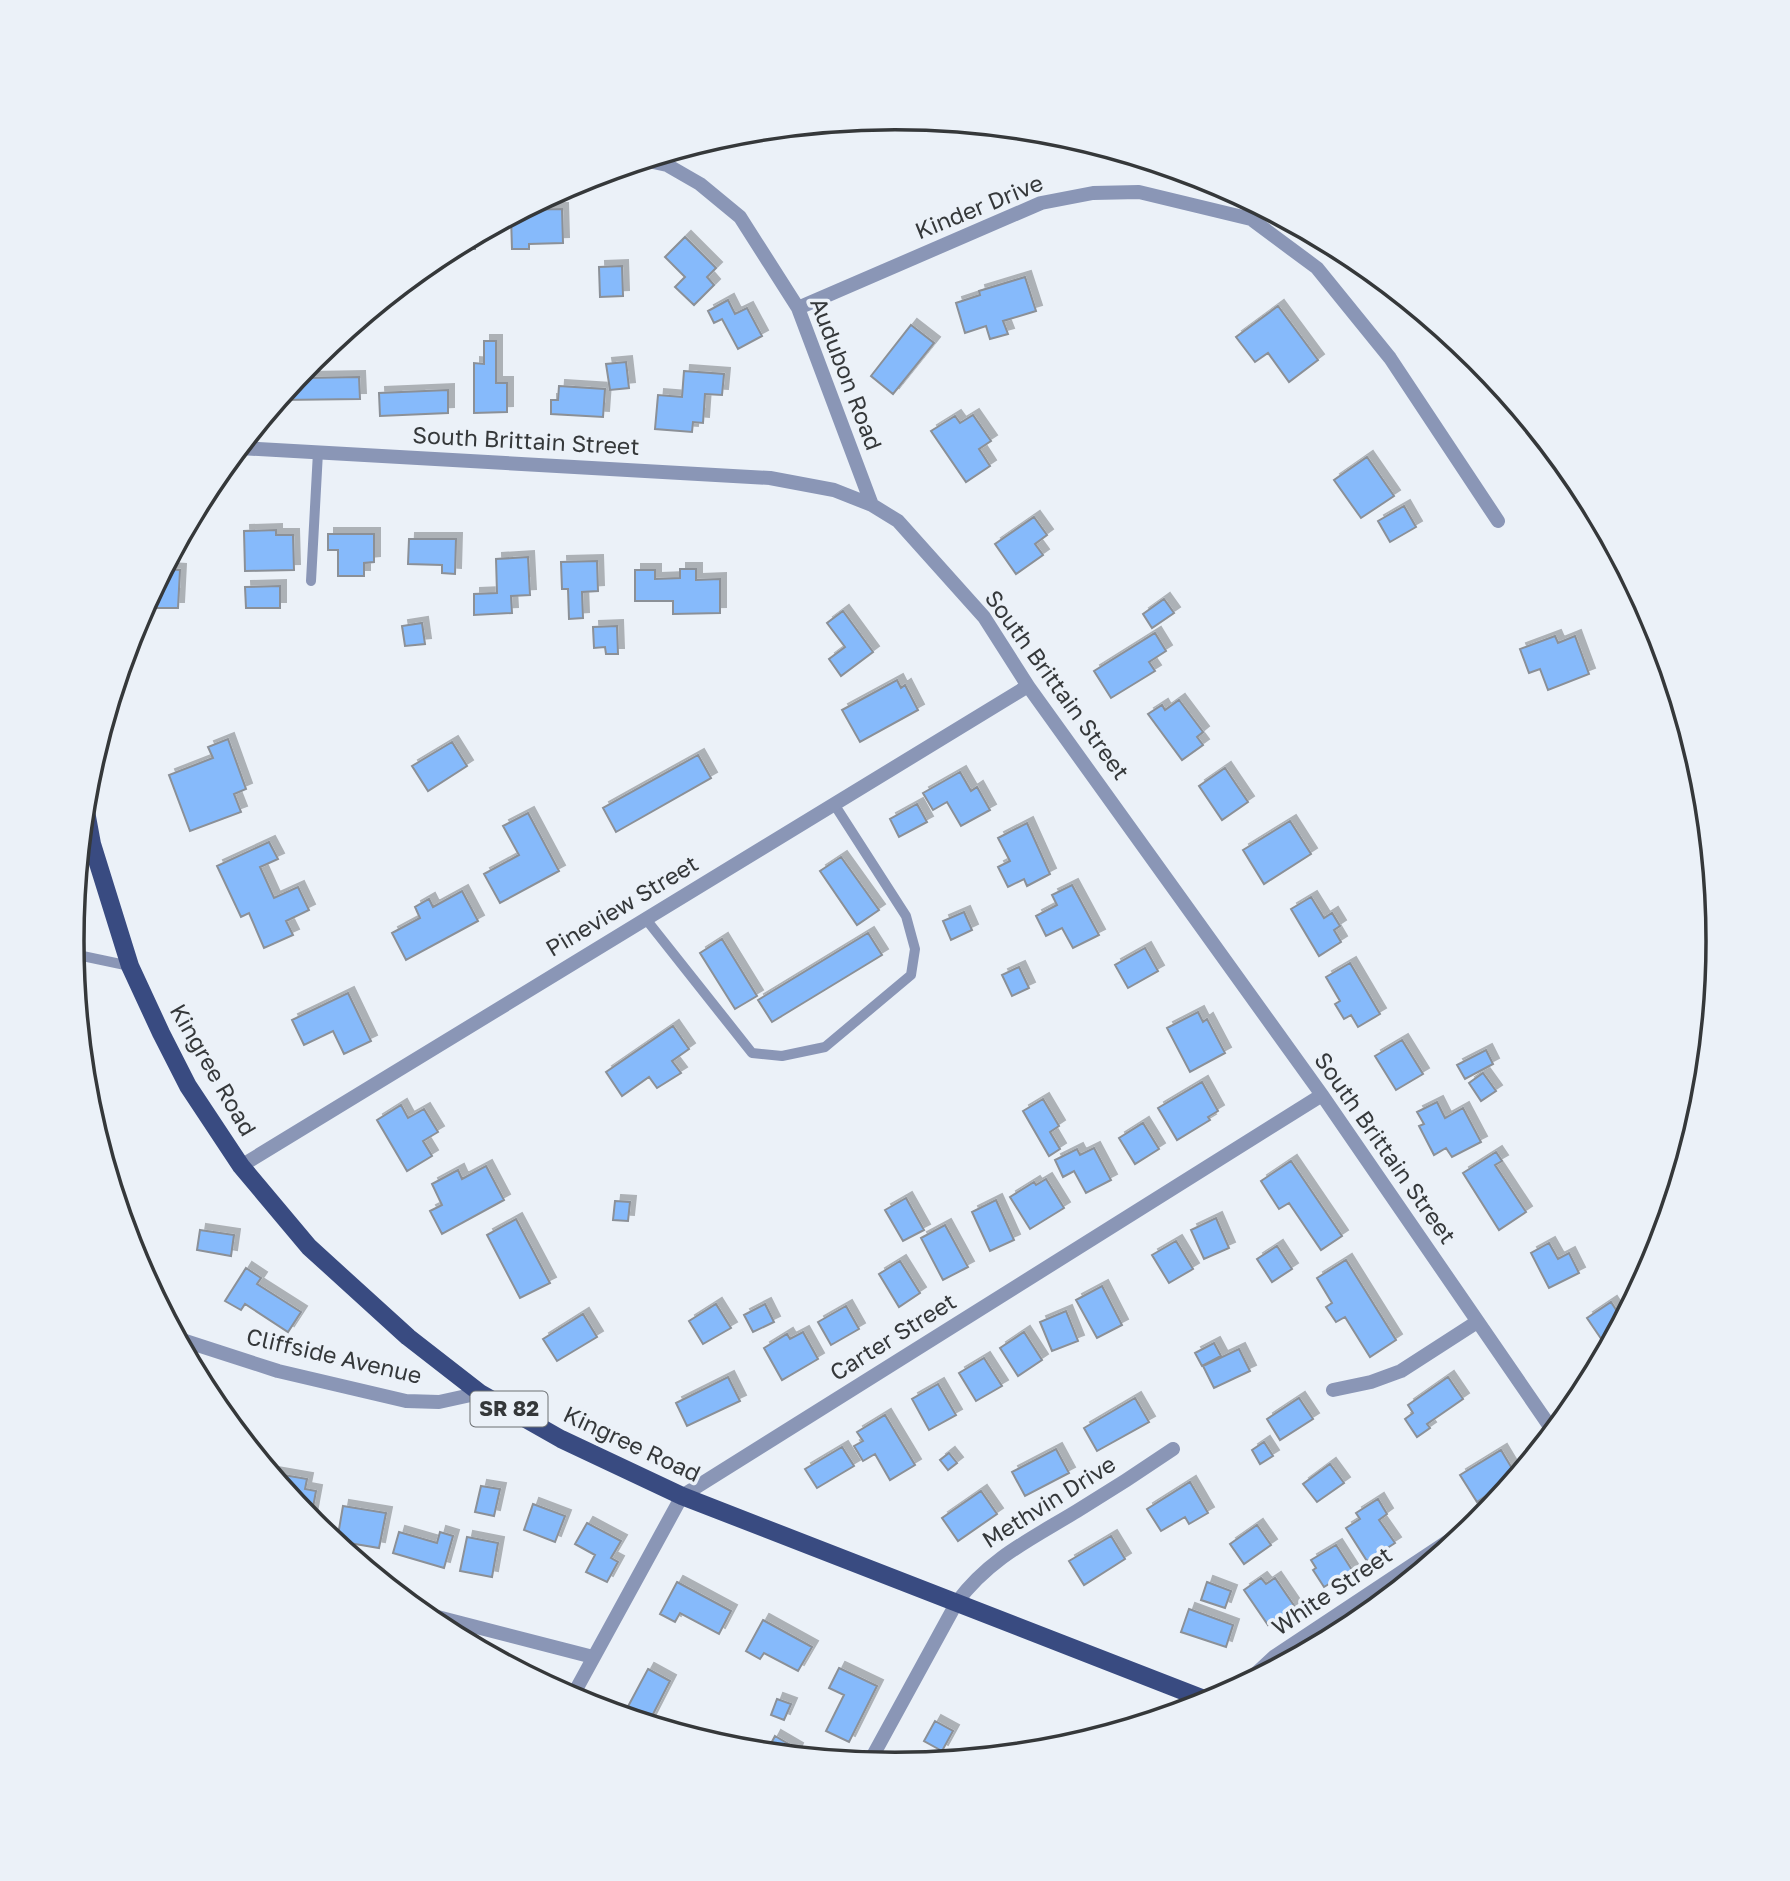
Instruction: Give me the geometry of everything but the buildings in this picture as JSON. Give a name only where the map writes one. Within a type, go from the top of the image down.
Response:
[{"type":"main road","name":"Kingree Road","points":[[91,837],[130,966],[188,1086],[241,1166],[309,1247],[408,1337],[480,1393],[561,1438],[682,1496],[1193,1695]]},
{"type":"street","name":"Audubon Road","points":[[663,164],[700,184],[740,217],[798,308],[872,505]]},
{"type":"street","name":"Kinder Drive","points":[[798,308],[1041,203],[1054,200],[1093,193],[1139,192],[1251,219],[1317,268],[1390,358],[1499,521]]},
{"type":"street","name":"South Brittain Street","points":[[251,449],[771,478],[834,490],[872,505],[898,521],[984,617],[1028,686],[1322,1096],[1547,1422]]},
{"type":"street","name":"Pineview Street","points":[[241,1166],[1028,686]]},
{"type":"street","name":"Carter Street","points":[[577,1687],[682,1496],[1322,1096]]},
{"type":"street","points":[[1334,1390],[1371,1382],[1401,1371],[1477,1322]]},
{"type":"street","name":"Cliffside Avenue","points":[[191,1343],[278,1371],[407,1401],[439,1402],[480,1393]]},
{"type":"street","name":"Methvin Drive","points":[[875,1751],[957,1602],[972,1582],[995,1561],[1117,1487],[1173,1449]]},
{"type":"street","name":"White Street","points":[[1273,1657],[1414,1564]]},
{"type":"street","points":[[454,1621],[593,1657]]},
{"type":"lane","points":[[311,581],[318,452]]},
{"type":"lane","points":[[645,918],[752,1053],[782,1056],[825,1047],[911,975],[915,949],[906,916],[834,804]]},
{"type":"lane","points":[[85,956],[130,966]]}]
